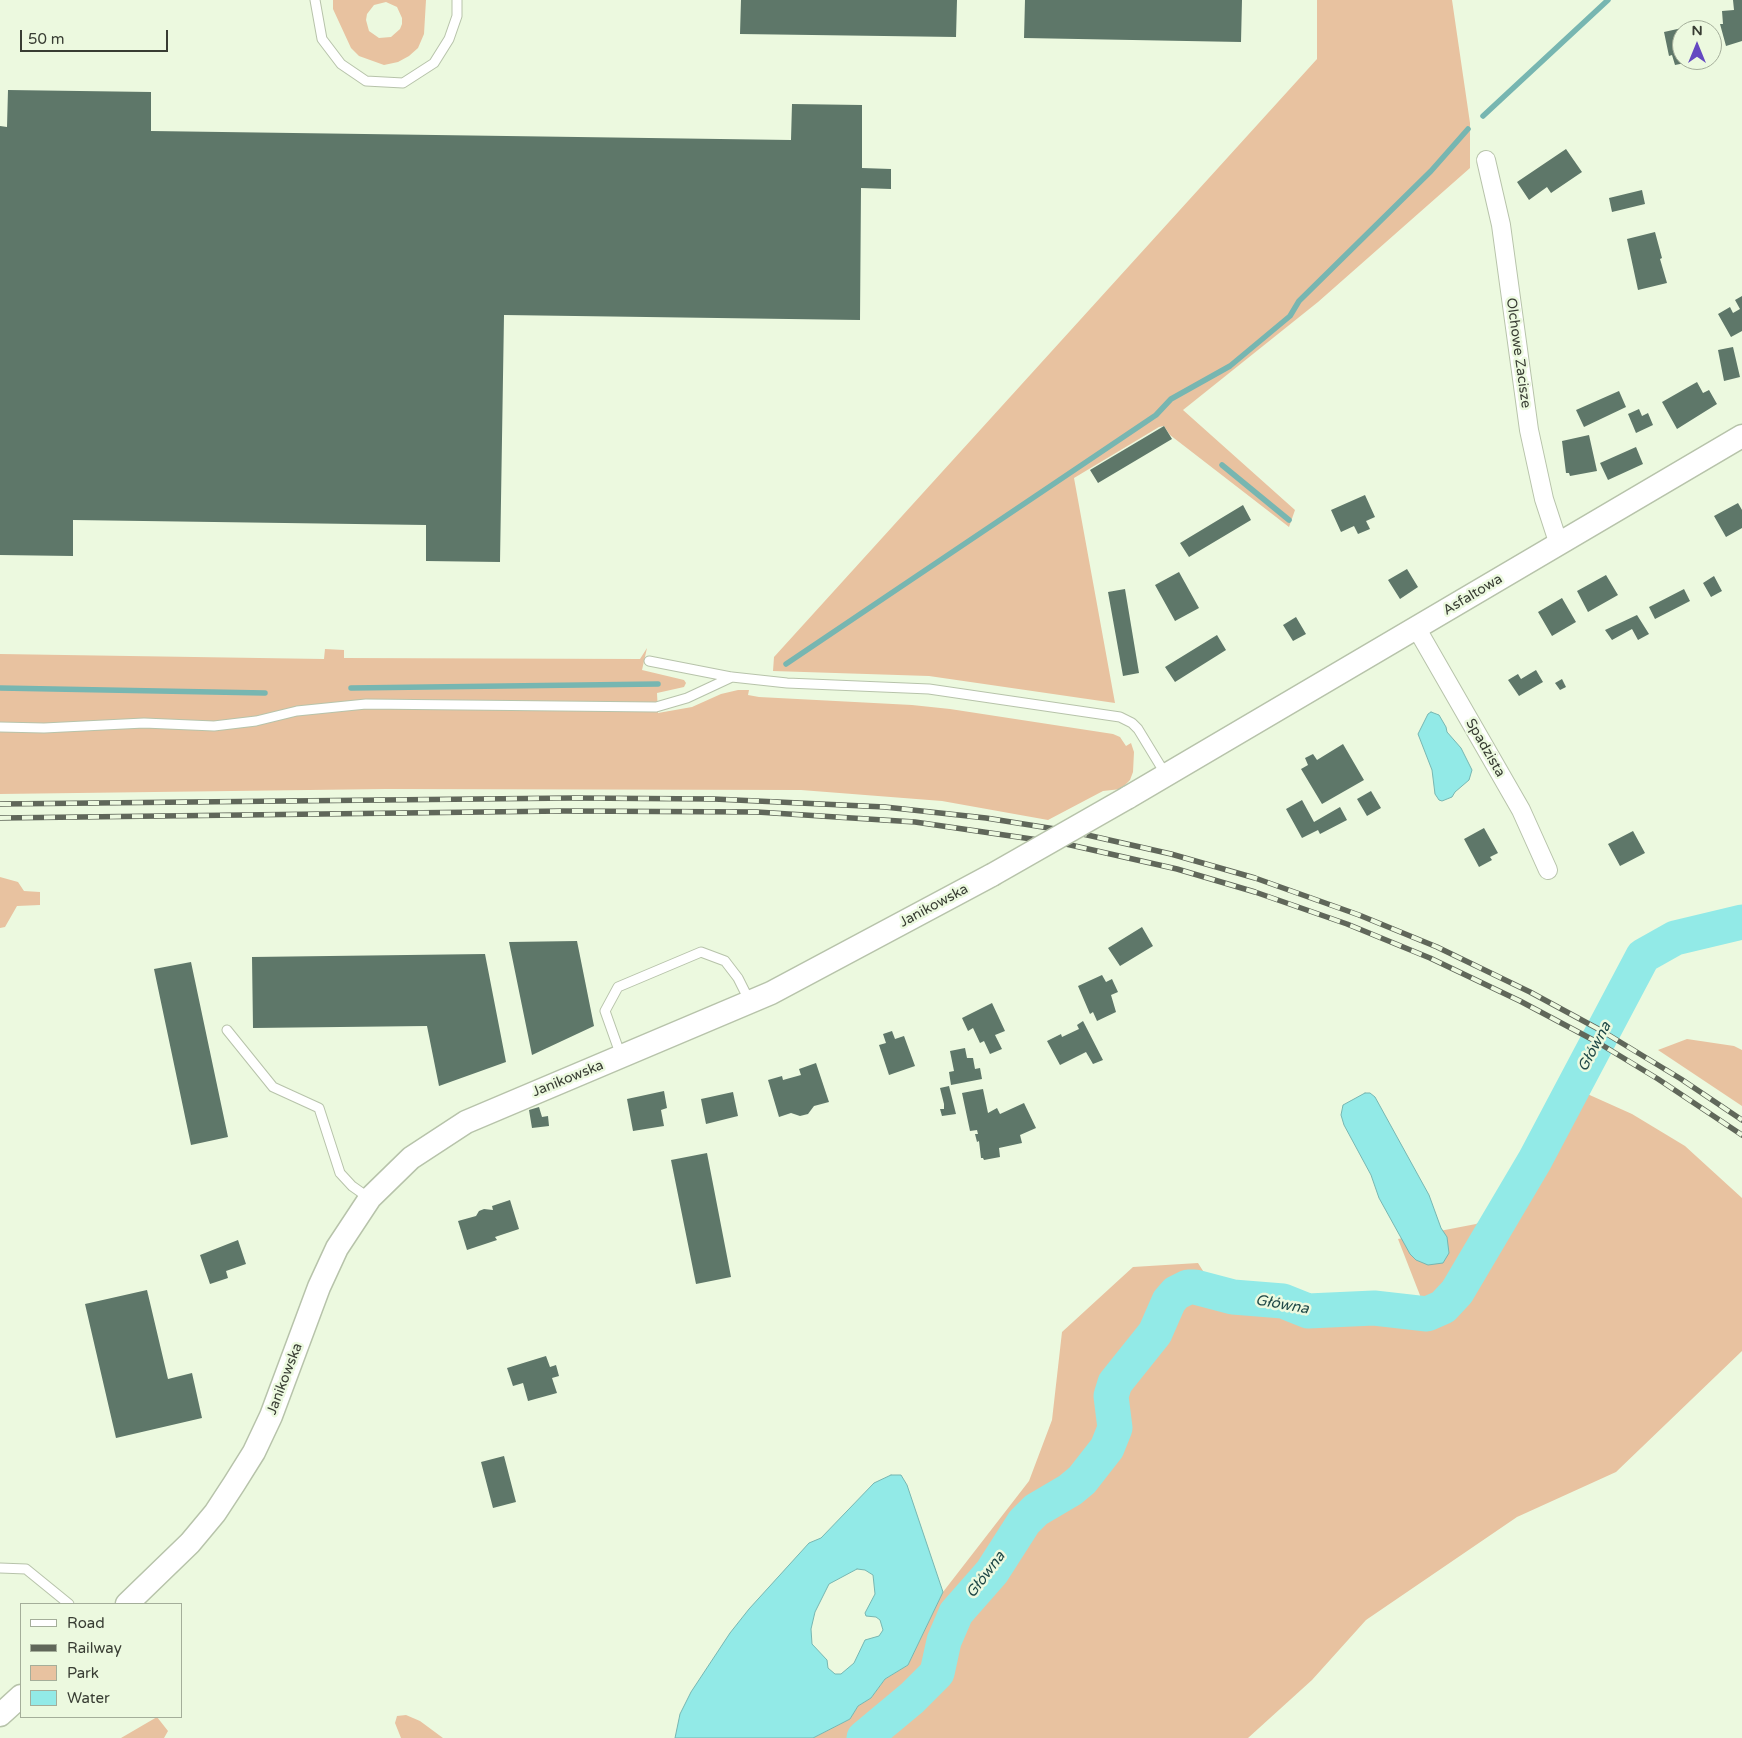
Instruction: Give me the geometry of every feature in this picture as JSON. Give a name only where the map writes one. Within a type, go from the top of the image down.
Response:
[{"type":"street","name":"Olchowe Zacisze","points":[[1486,160],[1501,224],[1531,438],[1544,499],[1559,544]]},
{"type":"street","name":"Asfaltowa","points":[[1203,754],[1742,436]]},
{"type":"street","name":"Spadzista","points":[[1417,629],[1521,810],[1548,870]]},
{"type":"street","name":"Janikowska","points":[[128,1603],[161,1573],[215,1513],[254,1452],[284,1386],[319,1287],[337,1248],[370,1198],[411,1158],[466,1122],[771,993],[992,875],[1203,754]]},
{"type":"street","points":[[0,1714],[20,1697]]},
{"type":"lane","points":[[315,0],[322,39],[340,64],[366,81],[403,82],[434,63],[449,38],[457,16],[457,0]]},
{"type":"lane","points":[[649,660],[732,677],[787,683],[929,690],[1120,717],[1132,723],[1138,729],[1166,775]]},
{"type":"lane","points":[[0,727],[44,728],[144,723],[214,726],[256,721],[297,711],[366,704],[656,707],[687,698],[732,677]]},
{"type":"lane","points":[[621,1058],[612,1037],[605,1011],[618,987],[701,952],[725,961],[738,978],[751,1002]]},
{"type":"lane","points":[[227,1030],[273,1087],[319,1108],[340,1173],[352,1186],[370,1198]]},
{"type":"lane","points":[[0,1568],[26,1570],[66,1603]]},
{"type":"green space","points":[[333,0],[426,0],[424,34],[418,48],[409,56],[398,62],[384,65],[359,56],[351,48],[333,9]],"holes":[[[386,2],[397,7],[402,18],[402,24],[400,29],[391,37],[379,38],[369,31],[366,20],[367,14],[374,5]]]},
{"type":"green space","points":[[1317,0],[1452,0],[1470,123],[1470,168],[1318,302],[1183,410],[1295,510],[1289,527],[1170,435],[1164,426],[1159,427],[1074,478],[1115,703],[929,676],[773,671],[774,657],[1317,59]]},
{"type":"green space","points":[[647,648],[642,670],[684,680],[686,683],[684,687],[657,693],[658,713],[692,707],[721,694],[738,690],[749,690],[748,695],[759,697],[912,705],[950,709],[1113,734],[1120,737],[1126,746],[1131,743],[1134,752],[1133,772],[1130,780],[1121,789],[1103,791],[1048,820],[942,801],[801,790],[386,789],[0,794],[0,654],[324,659],[325,649],[344,650],[344,658],[640,659]]},
{"type":"green space","points":[[0,877],[18,882],[24,891],[40,892],[40,905],[17,906],[5,927],[0,928]]},
{"type":"green space","points":[[1687,1039],[1734,1046],[1742,1050],[1742,1106],[1658,1050]]},
{"type":"green space","points":[[1574,1088],[1632,1114],[1685,1146],[1742,1198],[1742,1351],[1616,1472],[1517,1517],[1366,1620],[1312,1680],[1248,1738],[813,1738],[850,1719],[858,1706],[871,1698],[885,1679],[908,1665],[943,1592],[1029,1481],[1052,1420],[1062,1332],[1133,1267],[1198,1263],[1212,1285],[1312,1305],[1423,1303],[1398,1239],[1476,1224],[1519,1196]]},
{"type":"green space","points":[[406,1715],[420,1721],[443,1738],[401,1738],[395,1723],[397,1716]]},
{"type":"green space","points":[[155,1718],[158,1718],[168,1731],[164,1738],[121,1738]]},
{"type":"water","points":[[1431,712],[1439,715],[1447,732],[1461,748],[1472,770],[1469,780],[1452,797],[1442,801],[1435,794],[1432,770],[1418,734],[1428,714]]},
{"type":"water","points":[[1365,1093],[1370,1093],[1375,1097],[1429,1195],[1441,1228],[1447,1237],[1449,1253],[1443,1263],[1428,1265],[1416,1260],[1410,1254],[1379,1198],[1371,1175],[1344,1125],[1341,1115],[1343,1105]]},
{"type":"water","points":[[891,1475],[901,1475],[907,1485],[943,1592],[908,1665],[885,1679],[871,1698],[858,1706],[850,1719],[813,1738],[675,1738],[680,1714],[691,1692],[730,1633],[749,1609],[809,1543],[821,1538],[874,1483]],"holes":[[[857,1569],[865,1570],[873,1575],[875,1594],[865,1613],[866,1616],[876,1617],[880,1620],[883,1630],[879,1636],[865,1640],[854,1663],[841,1674],[835,1674],[828,1668],[827,1660],[812,1644],[811,1629],[815,1612],[829,1584]]]},
{"type":"building","points":[[741,0],[957,0],[956,37],[740,34]]},
{"type":"building","points":[[1025,0],[1242,0],[1241,42],[1024,38]]},
{"type":"building","points":[[1733,0],[1742,0],[1742,41],[1726,46],[1722,31],[1722,11],[1734,10]]},
{"type":"building","points":[[1672,30],[1672,55],[1669,56],[1664,32]]},
{"type":"building","points":[[8,90],[151,92],[151,131],[791,140],[792,104],[862,105],[862,168],[891,169],[891,189],[861,188],[860,320],[504,315],[500,562],[426,561],[426,525],[73,520],[73,556],[0,555],[0,126],[7,127]]},
{"type":"building","points":[[1566,149],[1582,172],[1551,193],[1547,187],[1529,200],[1517,182]]},
{"type":"building","points":[[1642,190],[1645,204],[1612,212],[1609,198]]},
{"type":"building","points":[[1655,232],[1667,283],[1638,290],[1627,239]]},
{"type":"building","points":[[1742,296],[1742,331],[1731,337],[1718,314],[1730,307],[1733,313],[1740,309],[1735,300]]},
{"type":"building","points":[[1733,347],[1740,377],[1724,381],[1718,350]]},
{"type":"building","points":[[1697,382],[1703,393],[1709,390],[1717,404],[1677,429],[1662,402]]},
{"type":"building","points":[[1619,391],[1626,407],[1584,427],[1576,410]]},
{"type":"building","points":[[1639,409],[1642,416],[1648,413],[1653,425],[1636,433],[1628,414]]},
{"type":"building","points":[[1164,426],[1172,439],[1098,483],[1090,470]]},
{"type":"building","points":[[1589,435],[1597,471],[1570,476],[1569,473],[1566,473],[1562,441]]},
{"type":"building","points":[[1636,447],[1643,464],[1608,480],[1600,463]]},
{"type":"building","points":[[1365,495],[1375,517],[1366,521],[1370,529],[1358,534],[1354,526],[1341,532],[1331,510]]},
{"type":"building","points":[[1738,503],[1742,510],[1742,528],[1726,537],[1714,516]]},
{"type":"building","points":[[1243,505],[1251,520],[1189,557],[1180,543]]},
{"type":"building","points":[[1407,569],[1418,587],[1400,599],[1388,580]]},
{"type":"building","points":[[1179,572],[1199,608],[1175,621],[1155,585]]},
{"type":"building","points":[[1606,575],[1618,595],[1588,612],[1577,591]]},
{"type":"building","points":[[1714,576],[1722,591],[1711,597],[1703,583]]},
{"type":"building","points":[[1125,589],[1139,673],[1123,676],[1108,592]]},
{"type":"building","points":[[1684,589],[1690,601],[1655,619],[1649,607]]},
{"type":"building","points":[[1562,598],[1576,622],[1552,636],[1538,612]]},
{"type":"building","points":[[1637,615],[1649,634],[1638,640],[1632,629],[1612,640],[1605,630]]},
{"type":"building","points":[[1296,617],[1306,634],[1293,641],[1283,625]]},
{"type":"building","points":[[1217,635],[1226,650],[1175,682],[1165,667]]},
{"type":"building","points":[[1536,670],[1543,682],[1519,696],[1508,680],[1518,674],[1521,679]]},
{"type":"building","points":[[1562,679],[1566,687],[1560,690],[1555,683]]},
{"type":"building","points":[[1343,744],[1364,780],[1322,804],[1301,769],[1308,765],[1305,758],[1313,754],[1317,760]]},
{"type":"building","points":[[1371,791],[1381,808],[1367,816],[1357,799]]},
{"type":"building","points":[[1302,800],[1314,822],[1340,807],[1347,820],[1320,834],[1318,830],[1302,838],[1286,809]]},
{"type":"building","points":[[1484,828],[1498,853],[1490,857],[1492,860],[1479,867],[1464,839]]},
{"type":"building","points":[[1633,831],[1645,853],[1620,866],[1608,844]]},
{"type":"building","points":[[1142,927],[1153,946],[1120,966],[1108,948]]},
{"type":"building","points":[[577,941],[594,1026],[532,1055],[509,942]]},
{"type":"building","points":[[485,954],[506,1062],[439,1086],[427,1026],[253,1028],[252,957]]},
{"type":"building","points":[[191,962],[228,1137],[191,1145],[154,969]]},
{"type":"building","points":[[1102,975],[1106,982],[1112,979],[1118,992],[1111,995],[1116,1012],[1097,1021],[1093,1012],[1090,1014],[1078,986]]},
{"type":"building","points":[[992,1003],[1005,1031],[995,1035],[1002,1049],[990,1054],[984,1041],[980,1043],[973,1028],[968,1031],[962,1018]]},
{"type":"building","points":[[1083,1021],[1103,1060],[1093,1064],[1086,1052],[1060,1065],[1047,1041],[1061,1034],[1062,1037],[1079,1029],[1077,1025]]},
{"type":"building","points":[[892,1031],[895,1039],[904,1036],[915,1066],[889,1075],[879,1045],[886,1043],[883,1034]]},
{"type":"building","points":[[965,1048],[967,1058],[973,1058],[975,1069],[980,1068],[982,1079],[951,1085],[949,1072],[954,1071],[950,1051]]},
{"type":"building","points":[[816,1063],[829,1102],[814,1106],[808,1114],[800,1116],[791,1113],[779,1117],[768,1080],[782,1076],[783,1080],[801,1075],[799,1069]]},
{"type":"building","points":[[949,1086],[956,1114],[942,1116],[940,1109],[944,1109],[944,1104],[940,1088]]},
{"type":"building","points":[[983,1089],[988,1113],[997,1108],[1000,1114],[1024,1103],[1036,1128],[1020,1135],[1022,1143],[999,1148],[1000,1157],[984,1160],[981,1158],[979,1141],[977,1142],[975,1134],[978,1134],[977,1130],[970,1131],[962,1093]]},
{"type":"building","points":[[664,1091],[667,1108],[661,1110],[664,1126],[633,1131],[627,1099]]},
{"type":"building","points":[[733,1092],[738,1116],[706,1124],[701,1099]]},
{"type":"building","points":[[539,1107],[542,1117],[548,1116],[549,1126],[532,1128],[529,1110]]},
{"type":"building","points":[[707,1153],[731,1277],[696,1284],[671,1160]]},
{"type":"building","points":[[510,1200],[519,1229],[495,1237],[497,1240],[467,1250],[458,1221],[476,1216],[479,1211],[484,1209],[493,1210],[492,1206]]},
{"type":"building","points":[[238,1240],[246,1264],[226,1271],[228,1278],[210,1284],[200,1255]]},
{"type":"building","points":[[147,1290],[168,1379],[192,1373],[202,1418],[116,1438],[85,1304]]},
{"type":"building","points":[[546,1356],[550,1367],[556,1365],[559,1376],[552,1378],[557,1393],[528,1401],[523,1383],[513,1386],[507,1368]]},
{"type":"building","points":[[504,1456],[516,1502],[493,1508],[481,1462]]},
{"type":"waterway","points":[[1483,116],[1608,0]]},
{"type":"waterway","points":[[786,664],[1156,415],[1171,399],[1230,366],[1290,316],[1299,301],[1431,171],[1468,129]]},
{"type":"waterway","points":[[1222,465],[1289,520]]},
{"type":"waterway","points":[[351,688],[658,684]]},
{"type":"waterway","points":[[0,688],[265,693]]},
{"type":"waterway","name":"Główna","points":[[864,1738],[912,1698],[937,1673],[944,1641],[956,1613],[992,1572],[1024,1522],[1036,1510],[1070,1490],[1082,1480],[1107,1448],[1115,1428],[1111,1396],[1115,1383],[1155,1333],[1169,1301],[1176,1293],[1188,1287],[1195,1287],[1233,1297],[1283,1301],[1308,1311],[1374,1308],[1427,1314],[1443,1307],[1457,1292],[1535,1160],[1643,956],[1675,938],[1742,922]]},
{"type":"railway","points":[[0,804],[573,798],[714,799],[885,807],[986,818],[1074,832],[1171,854],[1255,878],[1359,915],[1437,947],[1530,992],[1602,1031],[1681,1079],[1742,1120]]},
{"type":"railway","points":[[0,818],[563,811],[757,812],[915,822],[1066,844],[1177,869],[1255,892],[1347,924],[1430,958],[1520,1001],[1597,1042],[1658,1079],[1742,1135]]}]
